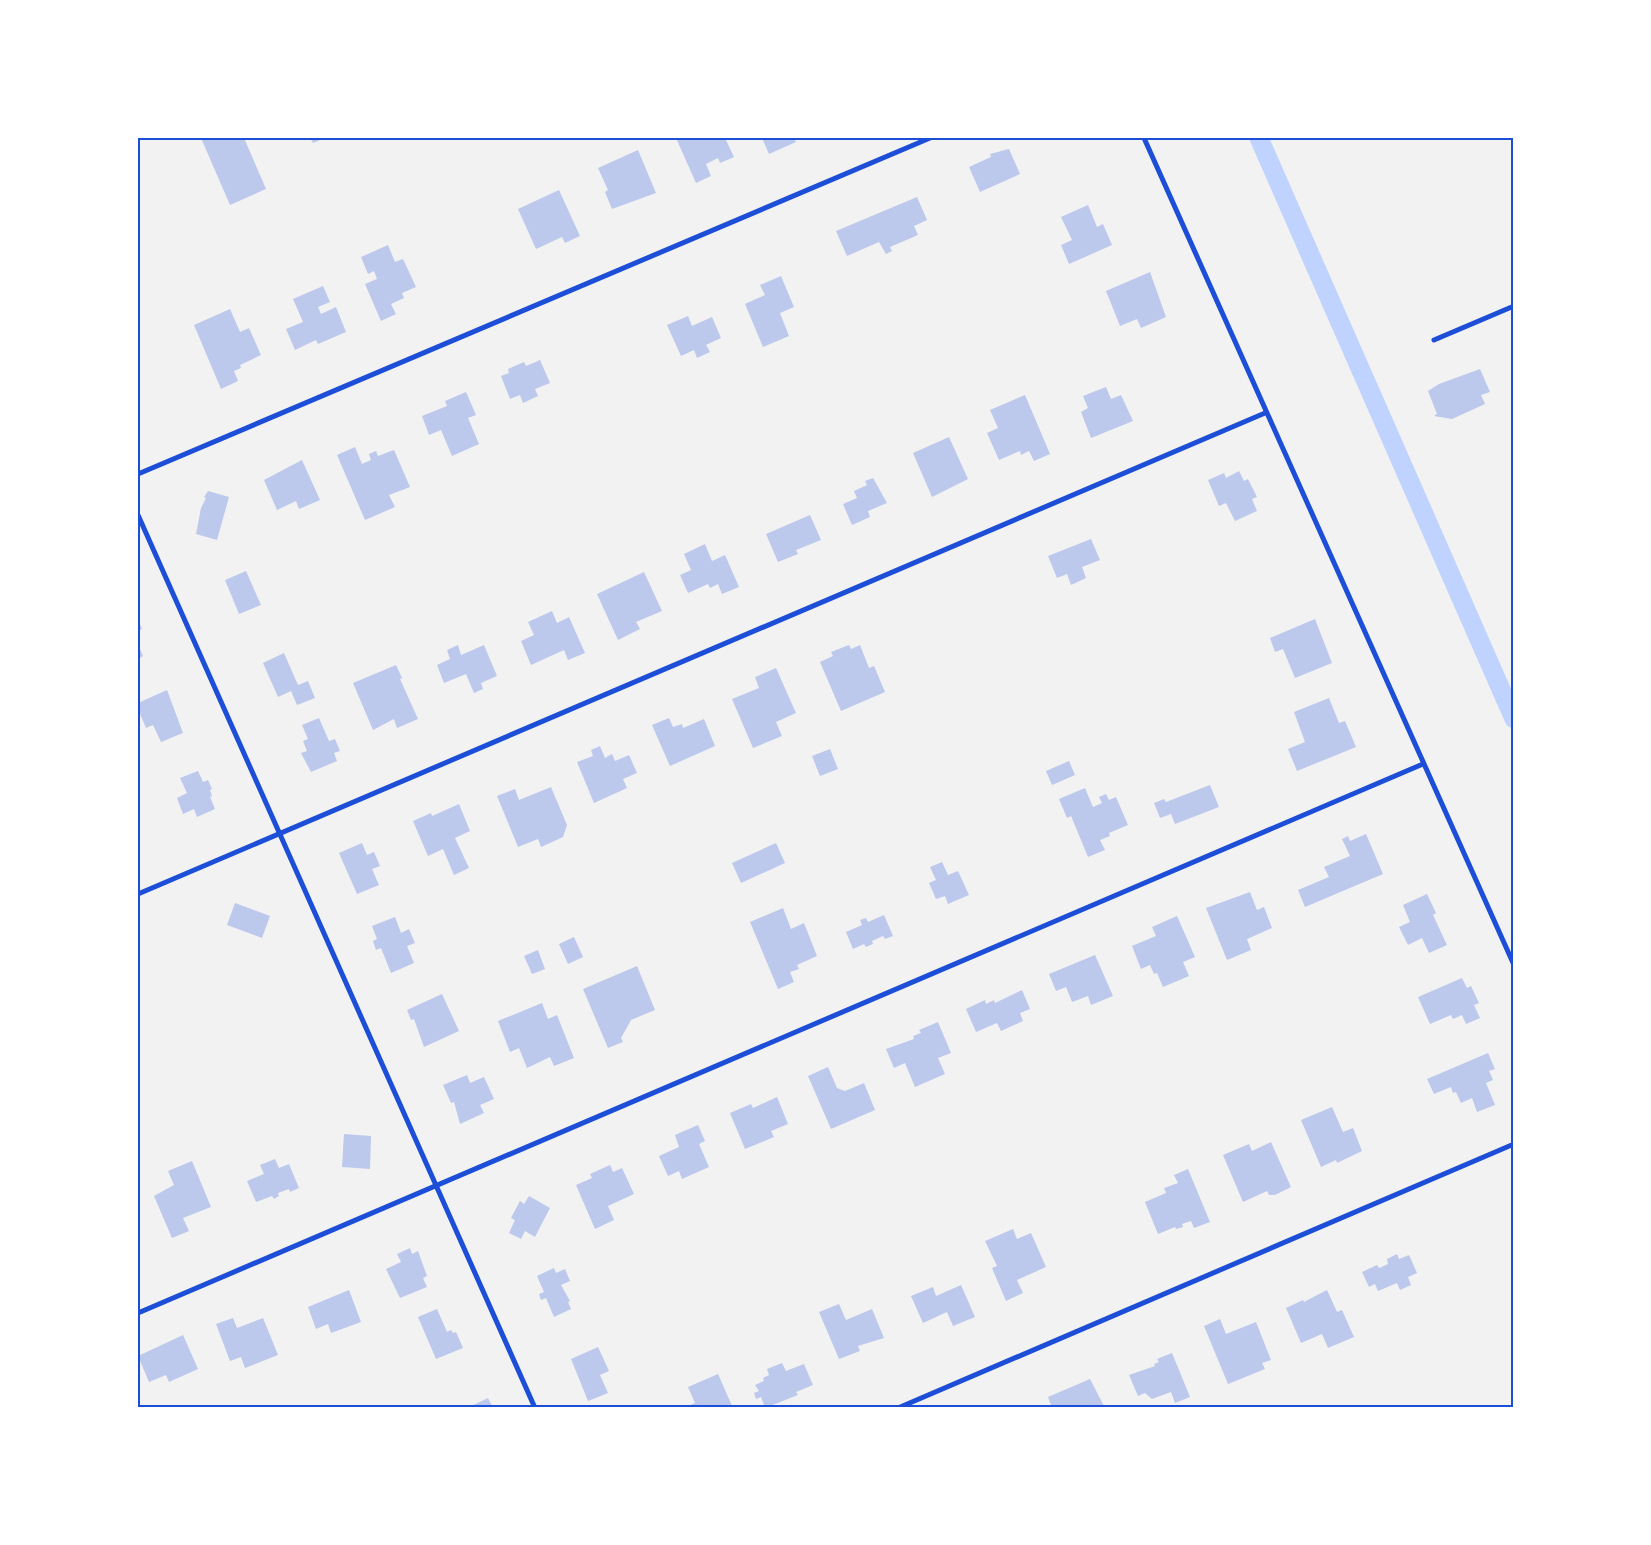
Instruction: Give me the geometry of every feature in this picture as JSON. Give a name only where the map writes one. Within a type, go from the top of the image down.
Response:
[{"type":"street","points":[[138,474],[930,138]]},
{"type":"street","points":[[1144,138],[1265,413],[1514,966]]},
{"type":"street","points":[[1434,340],[1514,306]]},
{"type":"street","points":[[138,894],[279,832],[1265,413]]},
{"type":"street","points":[[138,515],[535,1408]]},
{"type":"street","points":[[138,1313],[1423,764]]},
{"type":"street","points":[[898,1408],[1514,1144]]},
{"type":"building","points":[[201,138],[244,138],[266,189],[230,205]]},
{"type":"building","points":[[310,138],[325,138],[313,143]]},
{"type":"building","points":[[676,138],[725,138],[734,157],[720,163],[718,158],[706,164],[711,176],[696,183]]},
{"type":"building","points":[[762,138],[794,138],[796,142],[769,154]]},
{"type":"building","points":[[1009,149],[1020,174],[980,192],[969,167],[991,157],[990,154]]},
{"type":"building","points":[[638,150],[656,193],[612,209],[605,192],[608,190],[598,168]]},
{"type":"building","points":[[559,190],[580,236],[565,243],[562,237],[536,249],[518,209]]},
{"type":"building","points":[[917,197],[927,220],[914,226],[918,235],[890,247],[892,251],[886,254],[879,242],[847,256],[836,231]]},
{"type":"building","points":[[1088,205],[1097,227],[1103,224],[1112,245],[1069,264],[1061,245],[1072,240],[1061,217]]},
{"type":"building","points":[[388,245],[395,262],[403,259],[416,287],[402,293],[404,298],[391,304],[396,314],[381,321],[365,284],[377,279],[374,271],[368,274],[361,257]]},
{"type":"building","points":[[1150,272],[1166,317],[1141,328],[1137,319],[1120,326],[1106,291]]},
{"type":"building","points":[[781,276],[794,307],[780,313],[789,336],[763,347],[745,304],[765,295],[760,285]]},
{"type":"building","points":[[323,286],[330,302],[318,307],[321,314],[336,307],[346,332],[318,344],[316,340],[295,350],[286,329],[303,322],[293,299]]},
{"type":"building","points":[[230,309],[240,332],[249,328],[261,355],[240,365],[241,368],[234,371],[238,381],[221,389],[194,325]]},
{"type":"building","points":[[688,316],[692,326],[712,317],[721,338],[706,345],[710,352],[697,358],[694,350],[681,356],[667,325]]},
{"type":"building","points":[[540,360],[550,383],[535,389],[538,396],[523,403],[520,395],[510,399],[501,376],[509,373],[508,369],[524,362],[526,366]]},
{"type":"building","points":[[1480,369],[1490,392],[1481,395],[1485,404],[1452,419],[1434,416],[1437,414],[1428,391],[1439,384]]},
{"type":"building","points":[[1106,387],[1111,399],[1121,395],[1133,421],[1091,438],[1081,412],[1088,408],[1083,396]]},
{"type":"building","points":[[466,392],[476,415],[468,418],[479,444],[452,456],[441,430],[429,435],[422,416],[447,406],[445,401]]},
{"type":"building","points":[[1025,395],[1050,454],[1034,461],[1029,451],[1021,455],[1020,451],[999,460],[987,433],[998,428],[990,410]]},
{"type":"building","points":[[949,437],[968,479],[932,497],[913,453]]},
{"type":"building","points":[[355,447],[362,464],[371,460],[369,454],[376,451],[378,456],[394,450],[410,487],[389,495],[395,507],[365,520],[337,455]]},
{"type":"building","points":[[302,460],[320,500],[299,509],[296,501],[277,510],[264,480]]},
{"type":"building","points":[[1239,471],[1244,481],[1248,479],[1257,497],[1252,499],[1257,511],[1235,521],[1226,503],[1219,506],[1208,480],[1224,473],[1226,478]]},
{"type":"building","points":[[873,478],[887,503],[868,511],[870,517],[852,525],[843,504],[857,498],[854,491],[867,485],[865,481]]},
{"type":"building","points":[[208,491],[229,497],[217,540],[196,534],[201,508],[206,498],[204,497]]},
{"type":"building","points":[[810,515],[821,540],[796,550],[798,554],[778,562],[766,534]]},
{"type":"building","points":[[1091,539],[1100,560],[1082,567],[1086,578],[1071,585],[1067,574],[1057,578],[1048,556]]},
{"type":"building","points":[[705,544],[712,561],[725,555],[739,587],[722,594],[718,584],[710,588],[708,584],[688,593],[680,575],[691,570],[684,554]]},
{"type":"building","points":[[246,571],[261,605],[239,614],[225,580]]},
{"type":"building","points":[[644,572],[662,611],[636,622],[640,629],[618,640],[597,594]]},
{"type":"building","points":[[552,611],[557,623],[569,617],[585,653],[568,660],[564,650],[531,665],[521,641],[534,635],[528,622]]},
{"type":"building","points":[[138,619],[142,629],[138,631]]},
{"type":"building","points":[[1315,619],[1332,663],[1295,678],[1283,649],[1275,652],[1270,638]]},
{"type":"building","points":[[138,644],[143,656],[138,659]]},
{"type":"building","points":[[458,645],[461,655],[484,645],[497,676],[481,683],[483,689],[474,693],[466,674],[444,683],[437,665],[450,659],[447,650]]},
{"type":"building","points":[[849,645],[851,649],[860,645],[869,668],[874,666],[885,692],[841,711],[820,662],[833,656],[831,652]]},
{"type":"building","points":[[284,653],[298,685],[308,681],[315,698],[297,705],[291,691],[278,697],[263,663]]},
{"type":"building","points":[[396,665],[402,678],[400,679],[418,719],[397,728],[394,719],[373,730],[353,683]]},
{"type":"building","points":[[776,668],[796,713],[776,722],[782,736],[753,748],[732,699],[759,688],[755,677]]},
{"type":"building","points":[[167,690],[183,733],[161,742],[153,725],[146,728],[138,709],[138,703]]},
{"type":"building","points":[[1329,698],[1339,723],[1345,721],[1356,747],[1297,771],[1288,749],[1305,742],[1294,712]]},
{"type":"building","points":[[319,718],[329,741],[335,739],[340,751],[334,753],[337,761],[311,772],[301,753],[307,751],[303,741],[308,739],[302,725]]},
{"type":"building","points":[[669,718],[673,727],[682,724],[683,728],[704,719],[715,746],[670,766],[652,725]]},
{"type":"building","points":[[600,746],[605,758],[612,754],[615,761],[629,755],[637,773],[623,779],[627,788],[594,803],[577,762],[593,756],[591,750]]},
{"type":"building","points":[[830,749],[838,769],[820,776],[812,756]]},
{"type":"building","points":[[1069,761],[1075,775],[1052,785],[1046,771]]},
{"type":"building","points":[[198,771],[203,782],[208,780],[212,789],[210,790],[212,796],[210,797],[215,809],[197,817],[194,809],[183,814],[177,798],[187,793],[180,778]]},
{"type":"building","points":[[1210,785],[1219,807],[1175,824],[1171,814],[1160,818],[1154,803],[1164,799],[1166,802]]},
{"type":"building","points":[[551,787],[567,825],[563,837],[541,847],[538,839],[518,847],[497,796],[515,789],[519,800]]},
{"type":"building","points":[[1085,788],[1093,807],[1102,803],[1099,797],[1106,794],[1109,800],[1116,797],[1128,825],[1109,833],[1110,836],[1100,840],[1105,850],[1088,857],[1071,816],[1067,818],[1059,799]]},
{"type":"building","points":[[459,804],[470,831],[455,838],[469,868],[454,875],[443,849],[428,856],[413,821],[431,813],[432,816]]},
{"type":"building","points":[[1366,834],[1383,874],[1305,907],[1298,890],[1329,877],[1324,867],[1350,856],[1342,839],[1348,836],[1350,841]]},
{"type":"building","points":[[362,843],[367,855],[374,852],[380,866],[372,869],[379,885],[357,894],[339,853]]},
{"type":"building","points":[[776,843],[785,863],[741,883],[732,863]]},
{"type":"building","points":[[942,862],[948,875],[958,871],[969,895],[948,904],[945,896],[936,899],[929,883],[936,880],[930,867]]},
{"type":"building","points":[[1250,892],[1257,910],[1264,907],[1272,928],[1247,939],[1251,950],[1227,960],[1206,908]]},
{"type":"building","points":[[1427,894],[1436,913],[1433,915],[1447,945],[1429,953],[1422,938],[1408,945],[1399,927],[1410,922],[1403,905]]},
{"type":"building","points":[[235,903],[270,916],[262,938],[227,925]]},
{"type":"building","points":[[783,908],[791,929],[804,923],[817,956],[797,965],[799,969],[790,972],[794,982],[778,989],[750,922]]},
{"type":"building","points":[[884,915],[893,936],[885,939],[883,936],[872,941],[873,944],[866,947],[864,944],[853,949],[846,932],[862,925],[860,920],[866,918],[868,922]]},
{"type":"building","points":[[1177,916],[1195,957],[1183,962],[1189,976],[1163,987],[1157,973],[1154,974],[1150,965],[1141,969],[1132,946],[1156,936],[1152,927]]},
{"type":"building","points":[[395,917],[401,933],[409,929],[415,943],[407,946],[414,963],[391,973],[381,948],[376,950],[373,941],[377,939],[372,926]]},
{"type":"building","points":[[574,937],[583,957],[568,964],[559,944]]},
{"type":"building","points":[[538,950],[545,969],[532,974],[524,956]]},
{"type":"building","points":[[1095,955],[1113,996],[1091,1005],[1088,996],[1072,1002],[1066,987],[1056,991],[1049,974]]},
{"type":"building","points":[[637,966],[655,1010],[631,1020],[621,1038],[623,1042],[608,1048],[583,989]]},
{"type":"building","points":[[1462,978],[1467,988],[1471,986],[1479,1003],[1474,1005],[1480,1018],[1466,1024],[1462,1015],[1453,1019],[1451,1015],[1430,1024],[1418,997]]},
{"type":"building","points":[[1022,990],[1030,1009],[1020,1013],[1023,1021],[1001,1031],[997,1023],[976,1032],[966,1009],[985,1000],[986,1004],[994,1000],[995,1003]]},
{"type":"building","points":[[442,994],[459,1031],[424,1047],[414,1019],[411,1020],[407,1010]]},
{"type":"building","points":[[542,1003],[548,1019],[557,1015],[574,1058],[554,1066],[550,1057],[527,1068],[519,1048],[510,1052],[498,1021]]},
{"type":"building","points":[[938,1022],[951,1053],[938,1058],[945,1074],[915,1087],[905,1063],[894,1068],[886,1049],[914,1039],[913,1036],[921,1033],[919,1030]]},
{"type":"building","points":[[1488,1053],[1495,1069],[1489,1071],[1493,1080],[1486,1083],[1495,1105],[1477,1112],[1472,1098],[1461,1103],[1456,1092],[1453,1093],[1451,1087],[1434,1094],[1427,1079]]},
{"type":"building","points":[[828,1067],[837,1088],[845,1091],[864,1083],[875,1110],[831,1129],[808,1076]]},
{"type":"building","points":[[467,1075],[470,1083],[484,1077],[494,1099],[480,1105],[484,1113],[460,1124],[454,1102],[451,1103],[443,1085]]},
{"type":"building","points":[[777,1097],[788,1124],[771,1131],[774,1137],[745,1149],[730,1113],[751,1104],[753,1108]]},
{"type":"building","points":[[1332,1107],[1343,1132],[1353,1128],[1362,1151],[1337,1163],[1336,1160],[1321,1167],[1301,1120]]},
{"type":"building","points":[[698,1125],[705,1141],[699,1144],[709,1167],[682,1179],[679,1171],[668,1176],[659,1156],[679,1147],[675,1135]]},
{"type":"building","points":[[344,1134],[371,1136],[370,1169],[342,1167]]},
{"type":"building","points":[[1271,1142],[1291,1187],[1275,1195],[1269,1195],[1267,1191],[1243,1202],[1223,1155],[1249,1144],[1252,1151]]},
{"type":"building","points":[[275,1159],[279,1168],[289,1164],[299,1188],[290,1192],[289,1189],[278,1193],[279,1196],[274,1199],[272,1196],[256,1202],[247,1181],[264,1174],[260,1165]]},
{"type":"building","points":[[192,1161],[211,1207],[183,1218],[189,1231],[172,1238],[154,1196],[174,1185],[168,1171]]},
{"type":"building","points":[[610,1165],[613,1172],[622,1168],[634,1194],[608,1206],[614,1220],[595,1229],[576,1185],[592,1178],[590,1174]]},
{"type":"building","points":[[1188,1169],[1210,1222],[1194,1228],[1191,1221],[1182,1224],[1183,1227],[1176,1229],[1175,1227],[1158,1234],[1145,1202],[1166,1193],[1164,1188],[1178,1183],[1174,1175]]},
{"type":"building","points":[[529,1196],[550,1208],[535,1237],[525,1231],[521,1239],[509,1233],[515,1220],[511,1218],[520,1201],[524,1204]]},
{"type":"building","points":[[1013,1229],[1017,1239],[1031,1233],[1046,1267],[1017,1280],[1023,1293],[1006,1301],[992,1268],[997,1266],[985,1241]]},
{"type":"building","points":[[410,1248],[412,1254],[418,1251],[427,1276],[423,1278],[427,1287],[400,1298],[386,1269],[401,1262],[397,1254]]},
{"type":"building","points":[[1397,1254],[1399,1259],[1409,1255],[1417,1273],[1408,1277],[1411,1285],[1400,1290],[1397,1283],[1378,1291],[1375,1284],[1369,1287],[1362,1272],[1377,1265],[1379,1268],[1388,1264],[1387,1259]]},
{"type":"building","points":[[554,1268],[556,1273],[565,1269],[570,1281],[561,1285],[570,1301],[568,1302],[571,1309],[554,1317],[546,1298],[541,1300],[539,1294],[544,1292],[537,1276]]},
{"type":"building","points":[[961,1285],[975,1317],[953,1326],[947,1312],[923,1323],[911,1296],[933,1287],[936,1296]]},
{"type":"building","points":[[349,1290],[361,1322],[331,1333],[328,1324],[316,1329],[308,1307]]},
{"type":"building","points":[[1327,1290],[1337,1312],[1342,1310],[1354,1337],[1328,1348],[1322,1334],[1301,1343],[1286,1308],[1303,1300],[1304,1302]]},
{"type":"building","points":[[839,1304],[846,1320],[872,1309],[884,1338],[858,1346],[860,1351],[839,1359],[819,1312]]},
{"type":"building","points":[[437,1309],[447,1332],[451,1330],[453,1333],[456,1332],[463,1348],[436,1359],[418,1317]]},
{"type":"building","points":[[233,1318],[237,1328],[263,1318],[278,1355],[245,1368],[241,1357],[230,1361],[216,1324]]},
{"type":"building","points":[[1220,1319],[1226,1334],[1256,1322],[1271,1360],[1262,1363],[1265,1369],[1228,1384],[1204,1326]]},
{"type":"building","points":[[183,1335],[198,1369],[169,1382],[166,1375],[149,1382],[138,1356]]},
{"type":"building","points":[[598,1347],[609,1371],[600,1375],[608,1393],[588,1401],[571,1359]]},
{"type":"building","points":[[1172,1353],[1190,1397],[1175,1403],[1171,1392],[1152,1399],[1145,1393],[1138,1396],[1129,1375],[1155,1366],[1154,1364],[1159,1362],[1157,1359]]},
{"type":"building","points":[[782,1363],[786,1371],[804,1364],[813,1385],[796,1392],[798,1395],[765,1408],[761,1397],[756,1399],[754,1393],[759,1391],[755,1385],[764,1381],[763,1378],[769,1375],[767,1369]]},
{"type":"building","points":[[718,1374],[733,1408],[683,1408],[695,1403],[688,1387]]},
{"type":"building","points":[[1090,1379],[1105,1408],[1052,1408],[1048,1397]]},
{"type":"building","points":[[488,1398],[493,1408],[467,1408]]},
{"type":"waterway","points":[[1259,138],[1514,719]]}]
